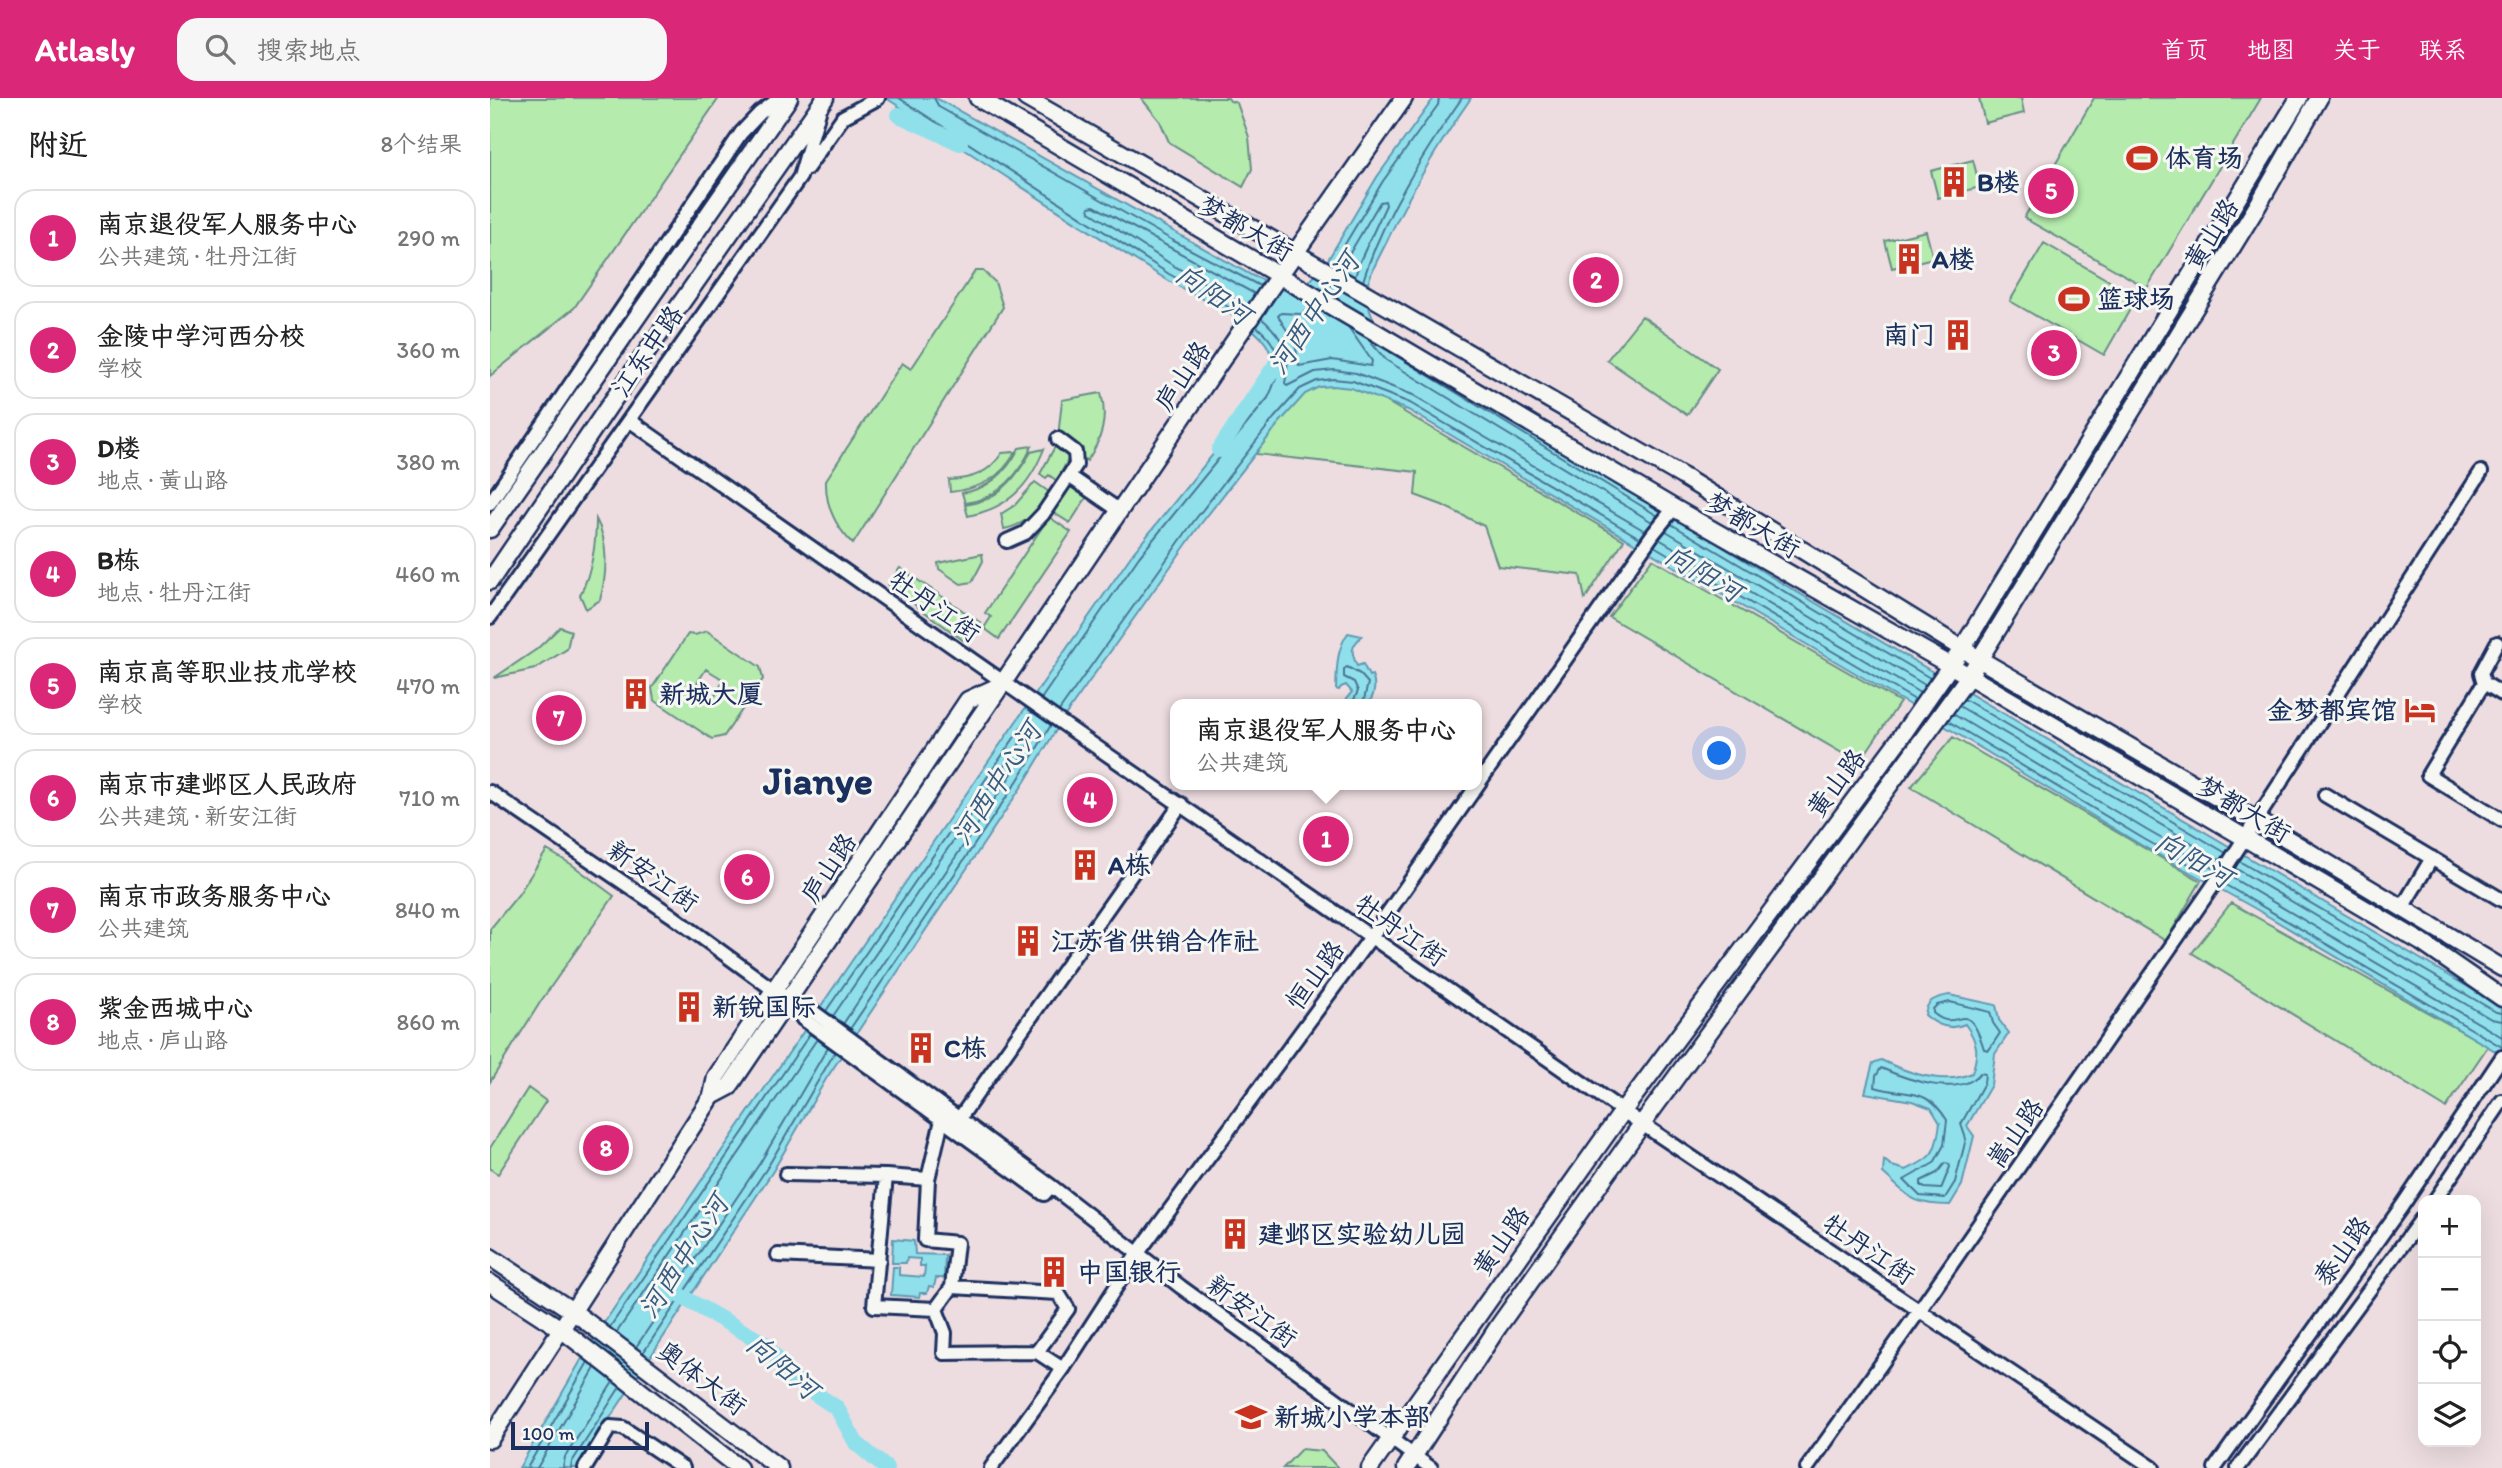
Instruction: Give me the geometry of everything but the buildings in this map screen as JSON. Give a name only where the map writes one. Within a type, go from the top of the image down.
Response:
[{"type":"main road","name":"江东中路","points":[[490,529],[789,98]]},
{"type":"main road","name":"梦都大街","points":[[978,98],[1674,508],[1950,665],[2245,838],[2421,942],[2502,998]]},
{"type":"main road","name":"梦都大街","points":[[1026,98],[1682,476],[1962,649],[2256,820],[2502,968]]},
{"type":"main road","name":"庐山路","points":[[490,1439],[574,1312],[684,1136],[712,1096],[729,1087],[782,995],[1004,683],[1269,290],[1285,279],[1301,256],[1404,98]]},
{"type":"main road","name":"黄山路","points":[[1370,1468],[1623,1111],[1917,714],[1962,649],[2298,98]]},
{"type":"main road","name":"黄山路","points":[[1411,1462],[1498,1327],[1642,1124],[1969,676],[2258,205],[2319,98]]},
{"type":"main road","name":"江东中路","points":[[490,581],[823,101]]},
{"type":"main road","name":"奥体大街","points":[[490,1256],[604,1334],[779,1468]]},
{"type":"main road","name":"奥体大街","points":[[490,1283],[592,1352],[728,1465]]},
{"type":"street","points":[[741,133],[766,98]]},
{"type":"street","name":"江东中路","points":[[490,503],[741,133],[760,113],[780,98]]},
{"type":"street","points":[[800,177],[843,117],[878,98]]},
{"type":"street","name":"江东中路","points":[[490,617],[800,177],[823,101]]},
{"type":"street","name":"牡丹江街","points":[[629,420],[1623,1111],[2152,1468]]},
{"type":"street","points":[[1007,541],[1025,533],[1043,514],[1076,465],[1075,452],[1058,439]]},
{"type":"street","name":"嵩山路","points":[[1807,1468],[2216,882],[2481,472]]},
{"type":"street","points":[[1069,475],[1120,511]]},
{"type":"street","name":"恒山路","points":[[1482,779],[1653,534],[1674,508]]},
{"type":"street","points":[[2497,643],[2481,673],[2484,683],[2502,694]]},
{"type":"street","points":[[2484,683],[2428,775],[2502,820]]},
{"type":"street","name":"恒山路","points":[[990,1468],[1063,1369],[1138,1253],[1371,937],[1474,790]]},
{"type":"street","name":"新安江街","points":[[490,792],[671,915],[782,995],[942,1120],[1044,1194],[1051,1186]]},
{"type":"street","points":[[2325,795],[2502,900]]},
{"type":"street","points":[[959,1119],[1181,804]]},
{"type":"street","points":[[2402,908],[2432,858]]},
{"type":"street","name":"新安江街","points":[[860,1054],[959,1119],[1051,1186],[1181,1287],[1390,1438],[1411,1462],[1431,1468]]},
{"type":"street","name":"泰山路","points":[[2215,1468],[2402,1206],[2500,1060]]},
{"type":"street","points":[[2438,1195],[2502,1101]]},
{"type":"street","points":[[936,1309],[952,1287],[957,1243],[925,1240],[928,1179],[942,1120]]},
{"type":"street","points":[[786,1174],[886,1175],[928,1179]]},
{"type":"street","points":[[886,1175],[874,1306],[936,1309]]},
{"type":"street","name":"泰山路","points":[[2238,1468],[2418,1224]]},
{"type":"street","points":[[778,1255],[879,1260]]},
{"type":"street","points":[[952,1287],[1058,1293],[1068,1309],[1037,1352]]},
{"type":"street","points":[[936,1309],[945,1333],[944,1353],[1037,1352],[1063,1369]]},
{"type":"street","points":[[585,1468],[610,1427],[623,1428],[683,1468]]},
{"type":"green space","points":[[490,98],[719,98],[574,308],[490,376]]},
{"type":"green space","points":[[1141,98],[1228,98],[1237,103],[1249,137],[1252,169],[1243,187],[1169,142],[1160,121]]},
{"type":"green space","points":[[1979,98],[2021,98],[2024,113],[1985,123]]},
{"type":"green space","name":"体育场","points":[[2094,98],[2261,98],[2147,288],[2024,218]]},
{"type":"green space","points":[[1973,160],[1980,187],[1938,198],[1931,171]]},
{"type":"green space","points":[[1926,231],[1933,258],[1892,268],[1885,241]]},
{"type":"green space","name":"篮球场","points":[[2044,243],[2137,297],[2104,355],[2010,301]]},
{"type":"green space","points":[[975,271],[983,271],[995,282],[1003,307],[853,544],[832,515],[826,480],[902,363],[911,369]]},
{"type":"green space","points":[[1642,316],[1718,369],[1687,415],[1607,360]]},
{"type":"green space","points":[[1327,367],[1624,540],[1585,599],[1580,575],[1498,566],[1484,526],[1415,495],[1417,472],[1256,454],[1298,374]]},
{"type":"green space","points":[[1101,393],[1104,420],[1096,445],[1087,461],[1058,437],[1062,400]]},
{"type":"green space","points":[[1057,443],[1070,456],[1057,481],[1049,475],[1046,478],[1040,474]]},
{"type":"green space","points":[[1032,446],[1021,467],[1006,484],[988,496],[965,503],[962,493],[989,483],[1009,465],[1019,448]]},
{"type":"green space","points":[[1044,449],[1024,485],[1015,494],[995,507],[968,516],[965,505],[977,503],[996,494],[1012,480],[1031,452]]},
{"type":"green space","points":[[1015,452],[1003,469],[988,481],[950,492],[949,480],[979,474],[991,466],[1002,453]]},
{"type":"green space","points":[[1035,482],[1049,492],[1045,499],[1025,520],[1004,529],[1001,514],[1015,505]]},
{"type":"green space","points":[[1069,483],[1088,495],[1070,523],[1051,511]]},
{"type":"green space","points":[[1049,517],[1071,532],[999,639],[984,628],[991,617],[985,613]]},
{"type":"green space","points":[[596,519],[605,548],[604,580],[600,600],[586,609],[580,595],[592,558]]},
{"type":"green space","points":[[982,554],[983,561],[972,582],[961,584],[939,569],[938,563]]},
{"type":"green space","points":[[1652,559],[1900,702],[1859,763],[1609,617]]},
{"type":"green space","points":[[900,568],[981,623],[971,638],[963,640],[888,585]]},
{"type":"green space","points":[[560,627],[571,631],[567,649],[535,669],[494,678],[537,649]]},
{"type":"green space","points":[[707,631],[760,667],[763,679],[724,736],[712,739],[654,700],[652,688],[688,634]],"holes":[[[706,669],[724,680],[713,699],[694,688]]]},
{"type":"green space","points":[[1953,737],[2201,881],[2166,941],[1911,787]]},
{"type":"green space","points":[[547,850],[614,896],[541,1001],[490,1082],[490,929],[518,895]]},
{"type":"green space","points":[[2231,903],[2488,1046],[2446,1108],[2192,953]]},
{"type":"green space","points":[[528,1088],[546,1101],[498,1174],[490,1169],[490,1148]]},
{"type":"green space","points":[[1301,1449],[1322,1451],[1338,1468],[1283,1468]]},
{"type":"water","points":[[886,98],[936,98],[1253,276],[1282,287],[1296,288],[1312,279],[1326,263],[1377,177],[1434,98],[1471,98],[1416,185],[1370,277],[1368,306],[1379,328],[1394,346],[1770,576],[2502,1007],[2502,1055],[2254,908],[2141,845],[1908,704],[1408,410],[1351,388],[1319,387],[1305,394],[1280,422],[1200,525],[1064,717],[1024,783],[826,1079],[773,1171],[577,1468],[519,1468],[595,1336],[990,759],[1133,553],[1262,394],[1270,376],[1272,363],[1269,350],[1258,334],[1247,325],[1129,256]]},
{"type":"water","points":[[1348,633],[1362,636],[1355,643],[1353,653],[1357,666],[1363,664],[1369,676],[1372,675],[1374,686],[1370,699],[1346,699],[1352,692],[1346,685],[1336,689],[1339,653]]},
{"type":"water","points":[[1949,995],[1996,1005],[1999,1020],[2009,1033],[1995,1054],[1991,1085],[1967,1126],[1974,1136],[1962,1185],[1950,1205],[1927,1203],[1912,1198],[1883,1173],[1884,1160],[1892,1166],[1906,1170],[1932,1153],[1940,1123],[1931,1108],[1912,1101],[1865,1093],[1873,1063],[1881,1060],[1914,1073],[1938,1078],[1961,1077],[1972,1073],[1976,1047],[1965,1024],[1944,1026],[1925,1015],[1932,1000]]},
{"type":"water","points":[[893,1239],[914,1241],[915,1254],[945,1255],[944,1278],[936,1278],[934,1287],[929,1286],[927,1293],[920,1293],[919,1297],[891,1295],[893,1267],[899,1267],[899,1275],[924,1277],[925,1266],[920,1266],[920,1259],[907,1258],[906,1263],[892,1263]]},
{"type":"waterway","name":"向阳河","points":[[899,115],[960,143]]},
{"type":"waterway","name":"河西中心河","points":[[1219,450],[1282,355]]},
{"type":"waterway","name":"向阳河","points":[[670,1290],[765,1344],[793,1379],[837,1408],[856,1443],[886,1468]]},
{"type":"place","name":"体育场","points":[[2142,158]]},
{"type":"place","name":"B楼","points":[[1954,182]]},
{"type":"place","name":"南京高等职业技术学校","points":[[2051,191]]},
{"type":"place","name":"A楼","points":[[1909,259]]},
{"type":"place","name":"金陵中学河西分校","points":[[1596,280]]},
{"type":"place","name":"篮球场","points":[[2074,299]]},
{"type":"place","name":"南门","points":[[1958,335]]},
{"type":"place","name":"D楼","points":[[2054,353]]},
{"type":"place","name":"新城大厦","points":[[636,694]]},
{"type":"place","name":"金梦都宾馆","points":[[2420,710]]},
{"type":"place","name":"南京市政务服务中心","points":[[559,718]]},
{"type":"place","name":"B栋","points":[[1090,800]]},
{"type":"place","name":"南京退役军人服务中心","points":[[1326,839]]},
{"type":"place","name":"A栋","points":[[1085,865]]},
{"type":"place","name":"南京市建邺区人民政府","points":[[747,877]]},
{"type":"place","name":"江苏省供销合作社","points":[[1028,941]]},
{"type":"place","name":"新锐国际","points":[[689,1007]]},
{"type":"place","name":"C栋","points":[[921,1048]]},
{"type":"place","name":"紫金西城中心","points":[[606,1148]]},
{"type":"place","name":"建邺区实验幼儿园","points":[[1235,1234]]},
{"type":"place","name":"中国银行","points":[[1054,1272]]},
{"type":"place","name":"新城小学本部","points":[[1251,1417]]},
{"type":"district","name":"Jianye","points":[[818,780]]}]
